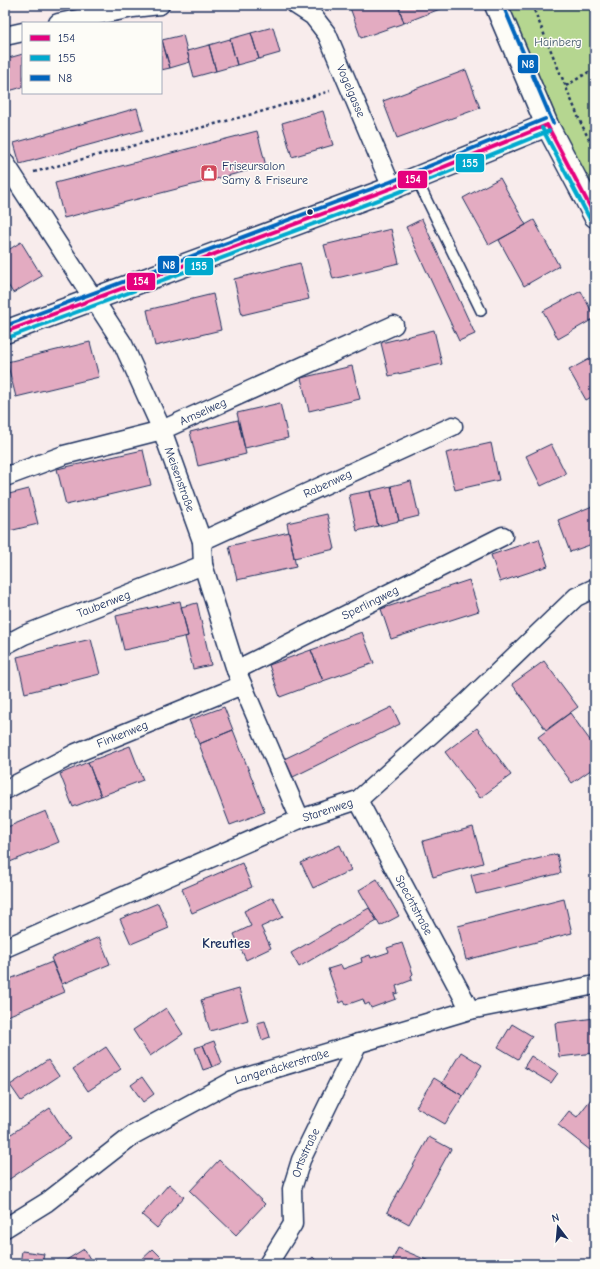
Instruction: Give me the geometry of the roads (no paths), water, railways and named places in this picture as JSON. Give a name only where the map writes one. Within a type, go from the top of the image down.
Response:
[{"type":"street","points":[[63,22],[133,8],[160,5]]},
{"type":"street","name":"Vogelgasse","points":[[296,5],[315,11],[327,34],[392,188]]},
{"type":"street","points":[[496,5],[547,125],[595,216]]},
{"type":"street","points":[[5,36],[22,32]]},
{"type":"street","points":[[5,332],[392,188],[547,125]]},
{"type":"street","name":"Meisenstraße","points":[[10,170],[95,298],[123,344],[162,430],[202,541],[203,565],[239,677],[300,820]]},
{"type":"street","name":"Amselweg","points":[[5,477],[64,455],[162,430],[394,325]]},
{"type":"street","name":"Rabenweg","points":[[202,541],[454,426]]},
{"type":"street","name":"Sperlingweg","points":[[239,677],[503,536]]},
{"type":"street","name":"Taubenweg","points":[[5,645],[24,635],[203,565]]},
{"type":"street","name":"Starenweg","points":[[5,948],[300,820],[358,800],[466,703],[576,597],[595,588]]},
{"type":"street","name":"Finkenweg","points":[[5,790],[76,753],[239,677]]},
{"type":"street","name":"Spechtstraße","points":[[358,800],[470,1010]]},
{"type":"street","name":"Langenäckerstraße","points":[[5,1228],[47,1202],[133,1135],[233,1081],[470,1010],[595,985]]},
{"type":"street","name":"Ortsstraße","points":[[268,1264],[293,1224],[292,1189],[301,1160],[358,1043]]},
{"type":"lane","points":[[416,178],[481,311]]},
{"type":"place","name":"Friseursalon Samy & Friseure","points":[[209,173]]},
{"type":"district","name":"Kreutles","points":[[226,943]]},
{"type":"park label","name":"Hainberg","points":[[558,42]]}]
